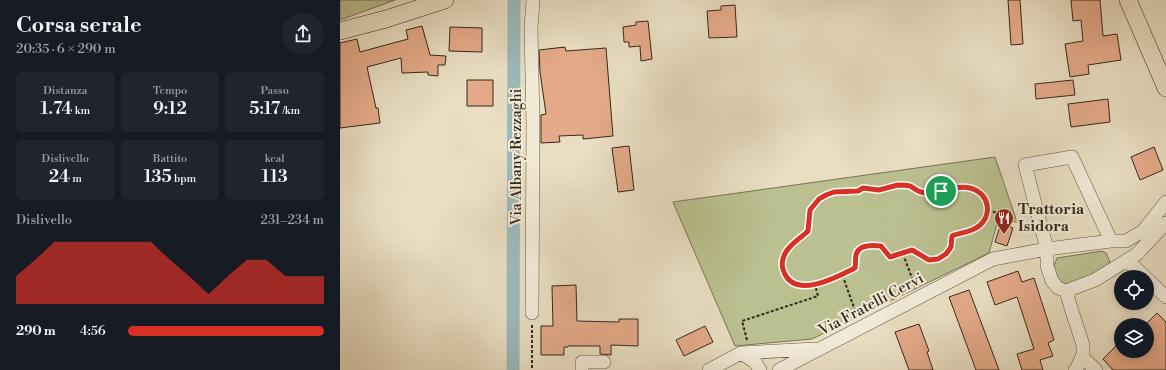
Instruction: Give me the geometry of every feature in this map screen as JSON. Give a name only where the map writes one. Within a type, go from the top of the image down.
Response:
[{"type":"main road","points":[[340,31],[386,19],[416,4],[445,0]]},
{"type":"main road","points":[[1128,0],[1166,88]]},
{"type":"street","name":"Via Albany Rezzaghi","points":[[532,314],[533,124],[531,28],[533,0]]},
{"type":"street","points":[[1111,242],[1072,157],[1025,165],[1047,249],[1047,266],[1052,281],[1058,288],[1066,291],[1095,280],[1137,254],[1166,223]]},
{"type":"street","name":"Via Fratelli Cervi","points":[[779,370],[993,259],[1047,249],[1126,241],[1143,231],[1166,202]]},
{"type":"street","points":[[1127,260],[1138,270]]},
{"type":"street","points":[[1154,286],[1166,297]]},
{"type":"street","points":[[1066,291],[1083,345],[1082,357],[1077,368],[1074,370]]},
{"type":"street","points":[[709,370],[744,349],[820,349]]},
{"type":"street","points":[[744,349],[760,370]]},
{"type":"street","points":[[1082,357],[1096,370]]},
{"type":"street","points":[[582,370],[582,362],[604,362]]},
{"type":"path","points":[[898,185],[909,186],[920,192],[941,191],[954,188],[969,188],[979,191],[986,201],[988,210],[985,218],[976,228],[952,236],[951,247],[946,254],[938,259],[929,260],[912,250],[903,254],[890,257],[881,246],[872,245],[861,248],[856,254],[855,268],[815,284],[797,286],[787,279],[781,264],[785,253],[792,243],[808,231],[810,210],[819,199],[834,192],[858,191],[863,188],[879,190],[898,185]]},
{"type":"path","points":[[988,210],[1013,218]]},
{"type":"path","points":[[903,254],[915,288]]},
{"type":"path","points":[[842,274],[858,317]]},
{"type":"path","points":[[744,349],[742,321],[818,296],[815,284]]},
{"type":"path","points":[[532,314],[532,370]]},
{"type":"green space","points":[[340,0],[395,0],[340,20]]},
{"type":"green space","points":[[995,157],[1017,222],[998,220],[989,253],[812,339],[735,346],[673,202]]},
{"type":"green space","points":[[1102,251],[1106,253],[1110,262],[1108,265],[1077,284],[1070,286],[1060,282],[1053,268],[1057,258]]},
{"type":"building","points":[[1008,0],[1020,0],[1023,44],[1011,45]]},
{"type":"building","points":[[1071,0],[1100,0],[1103,36],[1117,34],[1121,60],[1088,65],[1089,74],[1070,77],[1065,44],[1083,41],[1081,20],[1073,21]]},
{"type":"building","points":[[735,5],[737,37],[709,38],[707,11],[721,10],[721,6]]},
{"type":"building","points":[[648,21],[652,59],[641,61],[640,46],[629,47],[629,42],[624,42],[623,27],[636,25],[636,22]]},
{"type":"building","points":[[422,26],[430,55],[446,56],[445,65],[438,65],[438,76],[428,75],[428,72],[402,73],[401,58],[367,67],[376,108],[378,108],[380,123],[340,128],[340,43],[357,39],[360,52],[408,39],[406,30]]},
{"type":"building","points":[[450,27],[482,28],[482,52],[449,51]]},
{"type":"building","points":[[565,47],[566,51],[606,48],[613,136],[583,139],[583,135],[559,136],[560,142],[541,143],[541,115],[546,114],[540,72],[539,50]]},
{"type":"building","points":[[467,80],[493,80],[493,106],[467,106]]},
{"type":"building","points":[[1073,80],[1075,95],[1036,99],[1035,84]]},
{"type":"building","points":[[1108,99],[1110,122],[1071,127],[1068,104]]},
{"type":"building","points":[[629,146],[634,190],[618,192],[612,148]]},
{"type":"building","points":[[1154,147],[1163,170],[1140,180],[1131,157]]},
{"type":"building","name":"Trattoria Isidora","points":[[1001,223],[1013,228],[1007,246],[995,242]]},
{"type":"building","points":[[1018,271],[1022,282],[1034,278],[1054,340],[1048,343],[1053,356],[1040,360],[1043,370],[1022,370],[1017,354],[1034,349],[1017,297],[995,305],[987,282]]},
{"type":"building","points":[[576,285],[577,321],[619,322],[619,319],[638,319],[638,346],[611,345],[611,355],[600,354],[600,346],[568,346],[564,347],[564,355],[541,355],[541,326],[553,326],[552,286]]},
{"type":"building","points":[[969,290],[999,370],[976,370],[949,297]]},
{"type":"building","points":[[1157,313],[1166,322],[1166,370],[1113,370],[1103,359],[1114,348],[1114,358],[1154,358],[1154,318],[1152,318]]},
{"type":"building","points":[[919,324],[929,351],[927,352],[933,370],[909,370],[895,332]]},
{"type":"building","points":[[705,326],[713,342],[684,356],[676,340]]},
{"type":"waterway","points":[[513,370],[514,1]]},
{"type":"place","name":"Trattoria Isidora","points":[[1004,235]]},
{"type":"route","points":[[898,185],[909,186],[920,192],[941,191],[954,188],[969,188],[979,191],[986,201],[988,210],[985,218],[976,228],[952,236],[951,247],[946,254],[938,259],[929,260],[912,250],[890,257],[881,246],[872,245],[861,248],[856,254],[855,268],[842,274],[805,286],[797,286],[787,279],[781,264],[785,253],[792,243],[808,231],[810,210],[819,199],[826,195],[834,192],[858,191],[863,188],[879,190],[898,185]]}]
